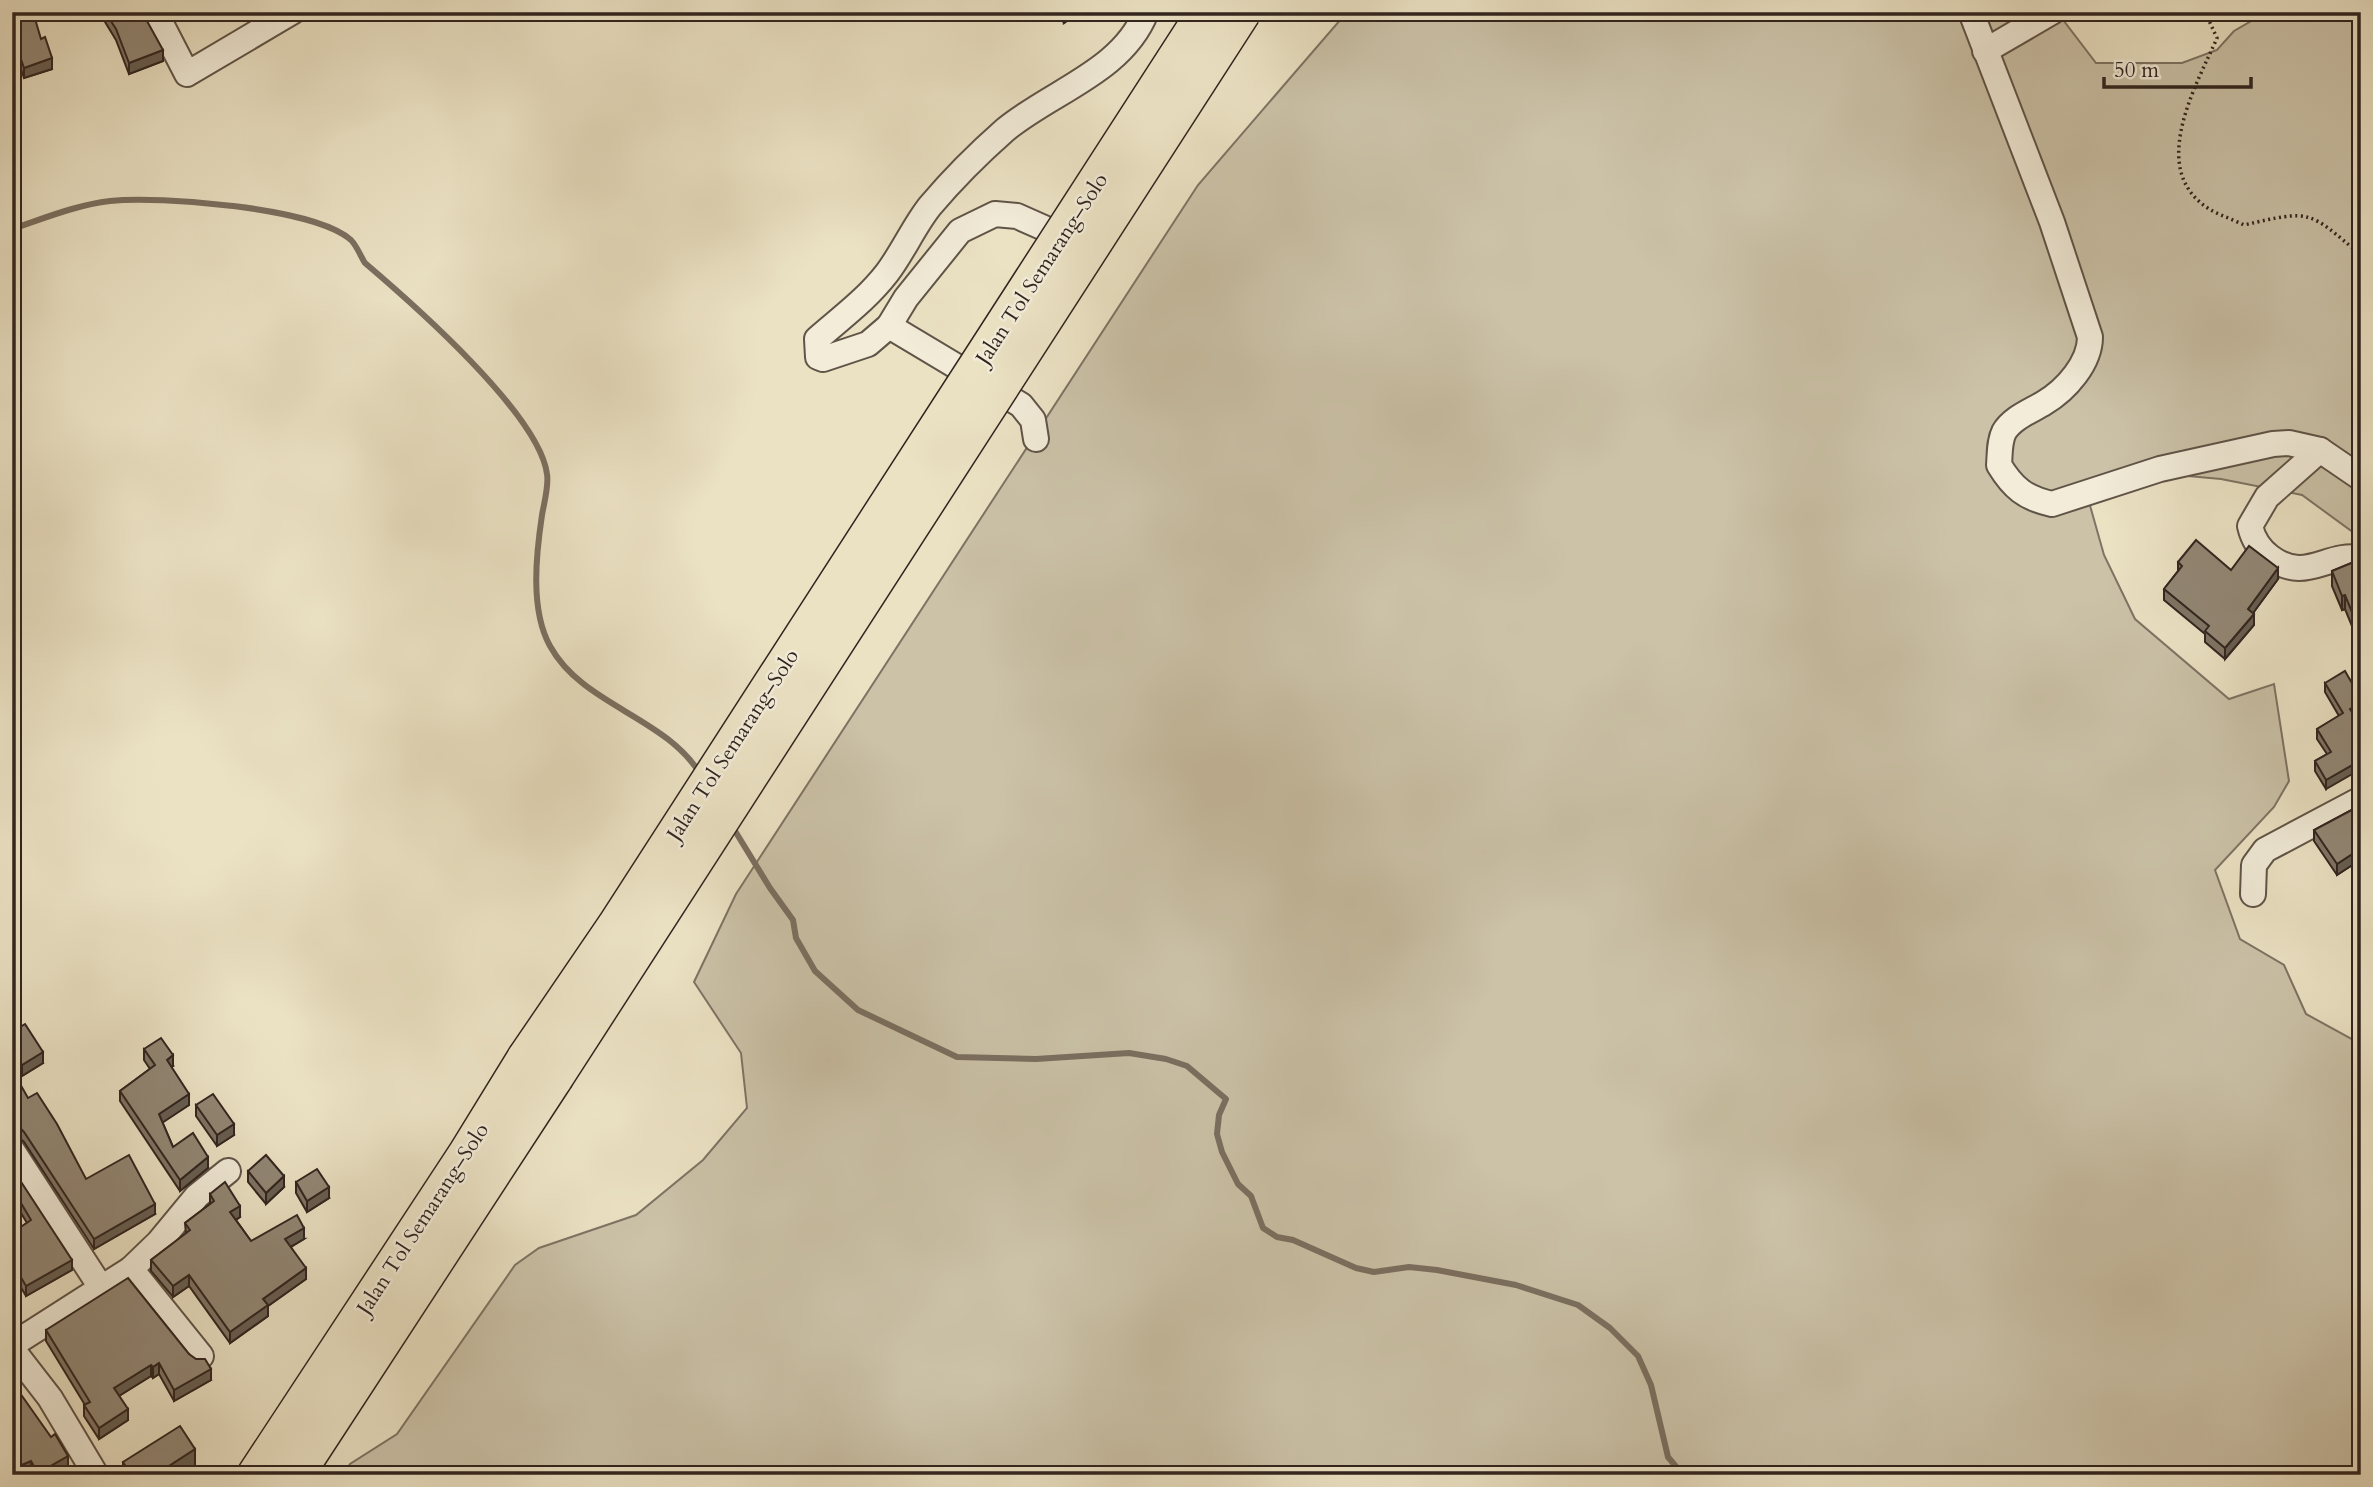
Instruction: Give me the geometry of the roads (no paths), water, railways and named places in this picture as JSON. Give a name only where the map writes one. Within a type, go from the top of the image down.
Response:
[{"type":"highway","name":"Jalan Tol Semarang–Solo","points":[[256,1475],[467,1154],[540,1068],[616,926],[1206,12]]},
{"type":"highway","name":"Jalan Tol Semarang–Solo","points":[[295,1475],[540,1068],[1242,12]]},
{"type":"street","points":[[155,12],[187,74],[292,12]]},
{"type":"street","points":[[1044,228],[1017,216],[995,214],[960,231],[929,267],[889,326],[868,344],[823,359],[818,357],[817,339],[841,321],[886,274],[930,207],[1004,131],[1037,106],[1099,69],[1125,46],[1146,12]]},
{"type":"street","points":[[1972,12],[2052,222],[2090,337],[2090,352],[2076,373],[2047,402],[2029,411],[2004,433],[1999,465],[2016,491],[2035,501],[2052,504],[2160,469],[2273,444],[2289,443],[2320,450],[2361,478]]},
{"type":"street","points":[[1985,51],[2052,12]]},
{"type":"street","points":[[889,326],[1021,405],[1033,419],[1036,439]]},
{"type":"street","points":[[2320,450],[2267,497],[2250,526],[2253,539],[2267,556],[2298,570],[2361,558]]},
{"type":"street","points":[[2253,894],[2254,865],[2265,850],[2361,799]]},
{"type":"street","points":[[12,1150],[100,1286]]},
{"type":"street","points":[[96,1475],[50,1398],[12,1347],[100,1286],[131,1269],[159,1242],[197,1195],[228,1171]]},
{"type":"street","points":[[131,1269],[201,1356]]},
{"type":"waterway","points":[[12,229],[97,203],[164,200],[235,206],[305,219],[332,229],[351,240],[365,263],[412,304],[498,391],[522,421],[539,449],[547,474],[547,489],[538,547],[536,582],[539,616],[550,646],[564,666],[582,683],[667,738],[686,755],[701,775]]},
{"type":"waterway","points":[[732,826],[793,920],[796,938],[815,971],[858,1010],[957,1057],[1036,1059],[1129,1053],[1166,1059],[1187,1066],[1226,1099],[1219,1115],[1217,1134],[1222,1152],[1238,1184],[1251,1196],[1263,1228],[1277,1237],[1293,1240],[1356,1268],[1374,1272],[1409,1267],[1437,1270],[1516,1285],[1578,1305],[1610,1328],[1638,1356],[1651,1385],[1668,1457],[1683,1475]]}]
